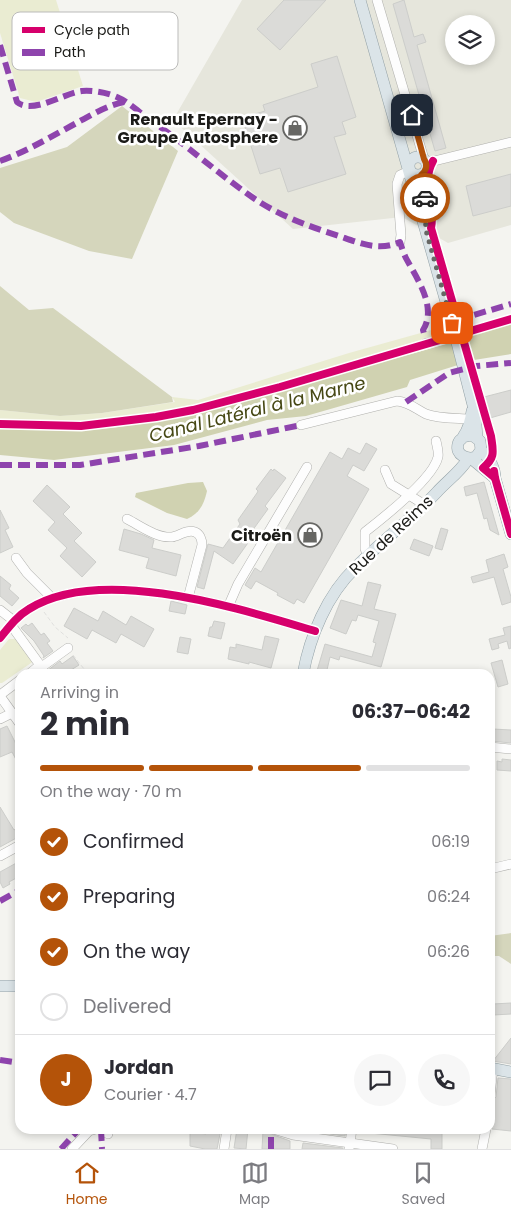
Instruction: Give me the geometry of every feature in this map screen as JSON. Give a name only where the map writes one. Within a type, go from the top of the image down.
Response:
[{"type":"main road","points":[[360,0],[402,146],[410,167],[413,174],[421,175],[426,170],[425,161],[419,157],[410,167]]},
{"type":"main road","points":[[410,167],[472,400],[477,437],[480,441],[481,450],[495,472],[495,478],[510,526]]},
{"type":"main road","points":[[472,400],[470,419],[460,440],[458,450],[460,454],[470,459],[495,478]]},
{"type":"main road","points":[[463,437],[472,435],[477,437]]},
{"type":"main road","name":"Rue de Reims","points":[[447,481],[456,463],[458,450]]},
{"type":"main road","points":[[470,459],[476,457],[481,450]]},
{"type":"main road","name":"Rue de Reims","points":[[304,669],[315,631],[340,586],[354,568],[425,505],[470,459]]},
{"type":"main road","points":[[0,986],[15,986]]},
{"type":"main road","points":[[495,1069],[511,1072]]},
{"type":"street","points":[[377,0],[425,161],[511,142]]},
{"type":"street","points":[[400,242],[397,184],[400,175],[410,167]]},
{"type":"street","points":[[421,175],[428,216],[425,227]]},
{"type":"street","points":[[301,425],[397,401],[406,402],[425,413],[433,415],[470,419]]},
{"type":"street","points":[[369,555],[365,549],[365,532],[410,495],[433,466],[438,456],[436,441]]},
{"type":"street","points":[[228,607],[238,584],[307,467]]},
{"type":"street","points":[[385,470],[391,484],[425,505]]},
{"type":"street","points":[[127,519],[162,536],[173,537],[193,532],[197,533],[202,539],[188,598]]},
{"type":"street","points":[[16,558],[27,573],[52,598]]},
{"type":"street","points":[[0,638],[12,623],[28,609],[52,598],[115,589],[188,598],[315,631]]},
{"type":"street","points":[[0,610],[12,623],[40,665]]},
{"type":"street","points":[[35,669],[40,665],[44,666],[68,648]]},
{"type":"street","points":[[15,684],[0,696],[15,717]]},
{"type":"street","points":[[0,719],[12,713]]},
{"type":"street","points":[[495,747],[511,749]]},
{"type":"street","points":[[0,856],[15,848]]},
{"type":"street","points":[[495,868],[511,864]]},
{"type":"street","points":[[72,1149],[86,1134]]},
{"type":"street","points":[[224,1149],[226,1134]]},
{"type":"street","points":[[293,1134],[350,1146],[393,1149]]},
{"type":"street","points":[[482,1149],[485,1134]]},
{"type":"path","points":[[39,604],[55,627],[68,638]]},
{"type":"path","points":[[68,648],[84,669]]},
{"type":"shaded area","points":[[0,0],[56,0],[60,12],[12,12],[12,70],[78,70],[83,86],[36,102],[20,98],[0,33]]},
{"type":"shaded area","points":[[242,0],[511,0],[511,225],[448,243],[402,217],[293,229],[173,120]]},
{"type":"shaded area","points":[[122,106],[178,151],[132,259],[89,251],[14,223],[0,212],[0,168],[67,147]]},
{"type":"shaded area","points":[[0,286],[29,310],[53,308],[172,397],[173,402],[102,413],[60,416],[0,410]]},
{"type":"shaded area","points":[[435,329],[432,339],[182,409],[92,421],[0,421],[0,410],[60,416],[102,413],[175,402],[172,397],[198,400],[349,353]]},
{"type":"shaded area","points":[[9,639],[17,639],[34,661],[22,669],[15,669],[15,674],[0,683],[0,650]]},
{"type":"shaded area","points":[[511,933],[511,964],[499,956],[495,956],[495,935]]},
{"type":"water","name":"Canal Latéral à la Marne","points":[[511,323],[511,354],[474,360],[410,380],[407,387],[306,416],[267,420],[174,445],[54,460],[0,455],[0,428],[86,430],[156,421],[353,370],[468,338],[480,331]]},
{"type":"water","points":[[203,482],[207,491],[203,504],[195,514],[187,519],[167,513],[135,497],[136,493]]},
{"type":"building","points":[[284,0],[326,0],[280,50],[257,29]]},
{"type":"building","points":[[404,0],[414,37],[423,34],[426,42],[417,45],[446,148],[435,151],[393,4]]},
{"type":"building","name":"Renault Epernay - Groupe Autosphere","points":[[337,56],[356,117],[342,122],[346,134],[334,137],[346,174],[288,192],[280,168],[260,174],[242,118],[265,111],[263,105],[318,87],[311,64]]},
{"type":"building","points":[[511,174],[511,206],[473,216],[466,186]]},
{"type":"building","points":[[511,390],[511,412],[490,418],[484,397]]},
{"type":"building","points":[[366,443],[377,449],[364,471],[353,465],[347,476],[369,489],[304,603],[297,599],[294,604],[256,581],[251,589],[245,585],[255,568],[261,572],[330,452],[342,459],[348,448],[360,454]]},
{"type":"building","points":[[271,469],[273,471],[274,469],[286,478],[265,506],[268,509],[247,538],[250,540],[233,564],[214,551],[204,589],[197,587],[208,544],[223,548],[240,524],[238,520],[257,493],[256,489]]},
{"type":"building","points":[[484,482],[499,535],[490,530],[487,518],[484,519],[477,493],[466,496],[464,487]]},
{"type":"building","points":[[47,485],[70,507],[63,514],[82,533],[74,541],[96,562],[82,577],[60,556],[67,548],[48,530],[55,522],[33,501]]},
{"type":"building","points":[[0,510],[9,528],[5,530],[13,547],[0,553]]},
{"type":"building","points":[[441,528],[448,530],[442,550],[435,548]]},
{"type":"building","points":[[124,529],[154,540],[152,548],[181,555],[176,576],[146,568],[149,558],[119,550]]},
{"type":"building","points":[[414,539],[433,546],[429,556],[410,549]]},
{"type":"building","points":[[504,554],[508,567],[503,569],[511,602],[502,605],[494,577],[473,583],[471,577],[489,572],[486,560]]},
{"type":"building","points":[[0,576],[11,585],[9,589],[19,598],[12,606],[0,596]]},
{"type":"building","points":[[368,582],[381,585],[374,609],[396,614],[381,667],[340,656],[339,660],[330,657],[327,669],[318,669],[325,644],[372,657],[376,643],[373,642],[379,621],[358,615],[356,621],[352,620],[346,634],[330,628],[341,600],[362,606]]},
{"type":"building","points":[[171,601],[187,605],[185,614],[169,611]]},
{"type":"building","points":[[74,608],[98,621],[103,611],[126,625],[131,616],[154,629],[144,647],[121,634],[116,643],[92,630],[87,639],[64,626]]},
{"type":"building","points":[[214,621],[225,623],[221,639],[208,636]]},
{"type":"building","points":[[32,623],[41,635],[44,633],[50,641],[47,643],[53,651],[43,658],[44,656],[34,641],[21,628],[26,624],[28,626]]},
{"type":"building","points":[[511,626],[511,648],[509,649],[507,641],[498,644],[499,648],[492,650],[489,639],[505,635],[503,628]]},
{"type":"building","points":[[265,636],[279,639],[271,668],[228,659],[230,647],[236,648],[236,644],[262,650]]},
{"type":"building","points":[[180,637],[191,639],[188,654],[177,652]]},
{"type":"building","points":[[73,656],[79,665],[73,669],[50,669],[60,661],[62,664]]},
{"type":"building","points":[[502,660],[508,684],[498,687],[495,669],[493,669],[491,663]]},
{"type":"building","points":[[7,726],[15,742],[15,758],[12,752],[0,757],[0,729]]},
{"type":"building","points":[[495,729],[511,730],[511,743],[495,741]]},
{"type":"building","points":[[502,759],[511,760],[511,771],[497,770],[497,761],[502,762]]},
{"type":"building","points":[[0,807],[15,829],[15,839],[0,847]]},
{"type":"building","points":[[15,864],[15,879],[3,888],[0,882],[0,872]]},
{"type":"building","points":[[511,1003],[511,1014],[495,1015],[495,1004]]},
{"type":"building","points":[[511,1038],[511,1064],[495,1061],[495,1058]]},
{"type":"building","points":[[498,1078],[511,1079],[511,1131],[495,1129]]},
{"type":"building","points":[[190,1134],[220,1134],[217,1149],[190,1146]]},
{"type":"building","points":[[236,1134],[248,1134],[246,1149],[234,1148]]},
{"type":"building","points":[[263,1134],[271,1134],[290,1141],[290,1149],[262,1149]]},
{"type":"building","points":[[330,1134],[345,1134],[345,1136]]},
{"type":"building","points":[[380,1134],[442,1134],[442,1149],[431,1149],[431,1139]]},
{"type":"building","points":[[303,1143],[343,1148],[343,1149],[302,1149]]},
{"type":"marked path","points":[[0,45],[17,102],[23,105],[39,105],[82,91],[96,91],[115,96],[129,104],[262,204],[273,210],[307,225],[364,244],[385,246],[400,242],[406,258],[421,285],[427,303],[427,321],[423,330],[427,344]]},
{"type":"marked path","points":[[0,161],[36,145],[97,112],[124,102]]},
{"type":"marked path","points":[[457,320],[511,304]]},
{"type":"marked path","points":[[406,402],[449,373],[476,366],[511,363]]},
{"type":"marked path","points":[[0,465],[80,465],[199,446],[301,425]]},
{"type":"marked path","points":[[0,901],[15,893]]},
{"type":"marked path","points":[[0,1060],[15,1062]]},
{"type":"marked path","points":[[61,1149],[74,1134]]},
{"type":"marked path","points":[[101,1134],[102,1149]]},
{"type":"marked path","points":[[271,1134],[271,1149]]},
{"type":"cycle path","points":[[433,161],[429,169],[428,178],[432,211],[431,228],[491,436],[492,457],[483,468],[495,478]]},
{"type":"cycle path","points":[[0,424],[81,426],[156,417],[193,410],[280,387],[511,319]]},
{"type":"cycle path","points":[[494,471],[511,534]]},
{"type":"cycle path","points":[[0,638],[17,618],[29,609],[59,596],[94,590],[131,590],[171,595],[249,612],[315,631]]},
{"type":"way so far","points":[[425,198],[428,216],[425,227],[452,323]]},
{"type":"place","name":"Renault Epernay - Groupe Autosphere","points":[[295,128]]},
{"type":"place","name":"Citroën","points":[[310,535]]},
{"type":"route","points":[[412,115],[427,166],[421,175],[425,198]]}]
